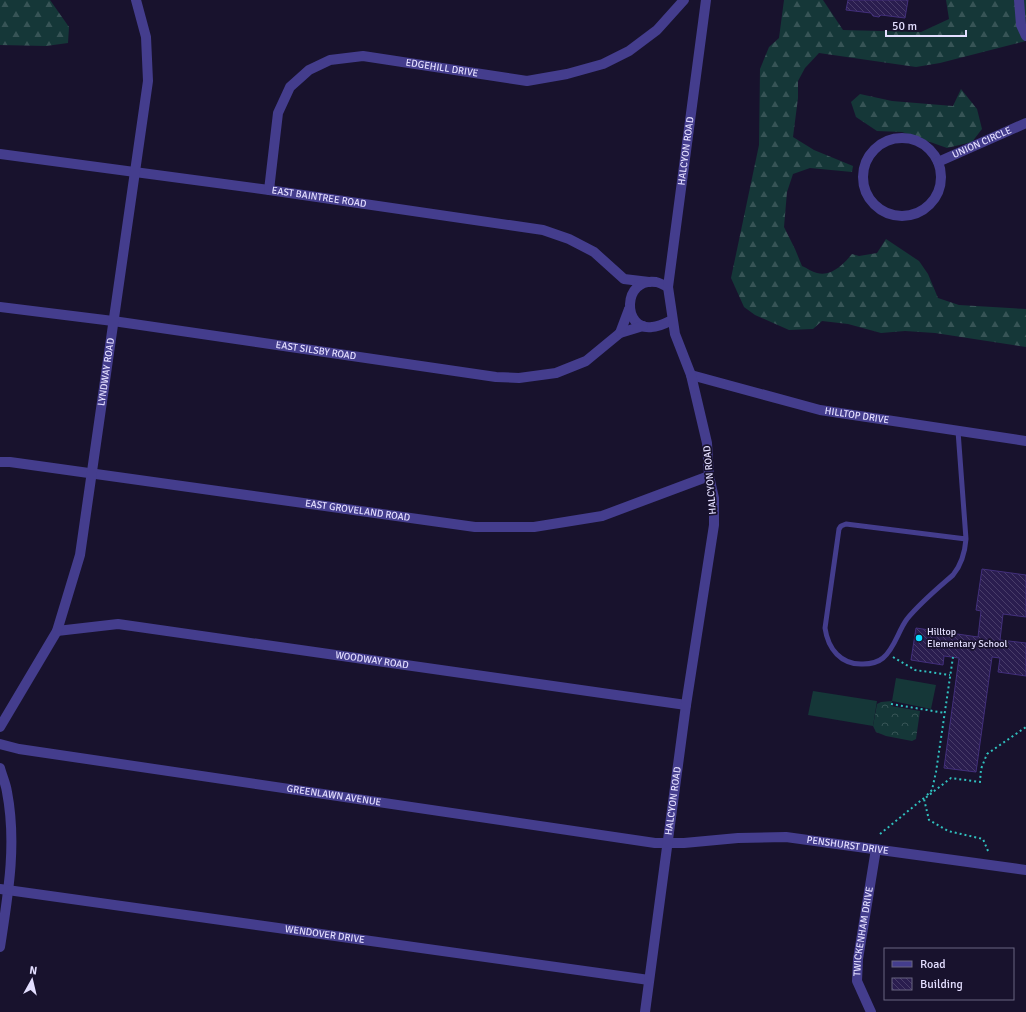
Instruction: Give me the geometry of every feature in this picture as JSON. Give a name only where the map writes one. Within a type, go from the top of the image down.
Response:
[{"type":"street","name":"LYNDWAY ROAD","points":[[0,727],[57,631],[80,555],[148,81],[146,37],[136,0]]},
{"type":"street","name":"EDGEHILL DRIVE","points":[[269,190],[278,113],[290,87],[309,70],[330,60],[363,56],[527,81],[567,74],[603,64],[630,51],[657,30],[684,0]]},
{"type":"street","name":"HALCYON ROAD","points":[[645,1012],[686,705],[714,525],[714,498],[709,476],[707,443],[691,374],[675,334],[668,287],[706,0]]},
{"type":"street","points":[[1019,0],[1022,25],[1026,36]]},
{"type":"street","name":"UNION CIRCLE","points":[[938,162],[1026,123]]},
{"type":"street","points":[[895,139],[908,139],[920,142],[930,150],[938,162],[941,179],[937,196],[930,204],[919,212],[905,216],[890,215],[874,205],[865,191],[862,182],[863,170],[867,159],[876,148],[885,142],[895,139]]},
{"type":"street","name":"EAST BAINTREE ROAD","points":[[0,154],[269,190],[543,230],[568,239],[594,252],[624,279]]},
{"type":"street","points":[[668,287],[657,282],[624,279],[632,316],[636,322],[650,328],[665,324],[672,320]]},
{"type":"street","points":[[630,305],[631,294],[642,284],[649,282]]},
{"type":"street","name":"EAST SILSBY ROAD","points":[[620,333],[630,305]]},
{"type":"street","name":"EAST SILSBY ROAD","points":[[0,307],[113,321],[496,377],[519,378],[556,373],[586,361],[620,333],[643,326]]},
{"type":"street","name":"HILLTOP DRIVE","points":[[691,374],[820,410],[1026,441]]},
{"type":"street","name":"EAST GROVELAND ROAD","points":[[0,462],[92,473],[475,527],[534,527],[602,516],[709,476]]},
{"type":"street","name":"WOODWAY ROAD","points":[[57,631],[118,624],[686,705]]},
{"type":"street","name":"GREENLAWN AVENUE","points":[[0,744],[26,750],[655,843],[668,842]]},
{"type":"street","points":[[0,768],[7,791],[12,839],[5,889],[0,946]]},
{"type":"street","name":"PENSHURST DRIVE","points":[[668,842],[684,843],[738,838],[786,837],[1026,870]]},
{"type":"street","name":"TWICKENHAM DRIVE","points":[[871,1012],[857,981],[858,959],[876,849]]},
{"type":"street","name":"WENDOVER DRIVE","points":[[5,889],[649,980]]},
{"type":"lane","points":[[958,431],[966,539],[965,549],[958,569],[920,604],[904,624],[887,654],[879,660],[872,664],[853,663],[841,658],[829,644],[825,628],[840,528],[846,524],[966,539]]},
{"type":"path","points":[[887,654],[915,670],[950,675]]},
{"type":"path","points":[[924,799],[932,790],[936,772],[953,657]]},
{"type":"path","points":[[891,704],[945,713]]},
{"type":"path","points":[[880,834],[951,778],[980,782],[981,769],[987,754],[1026,727]]},
{"type":"path","points":[[924,799],[928,820],[948,831],[983,839],[988,851]]},
{"type":"green space","points":[[0,0],[50,0],[69,27],[68,43],[46,46],[0,45]]},
{"type":"green space","points":[[784,0],[823,0],[843,30],[921,32],[949,19],[946,0],[1026,0],[1026,41],[940,63],[916,67],[819,53],[805,68],[798,81],[798,98],[793,137],[814,150],[853,166],[852,172],[810,168],[793,174],[787,192],[784,227],[802,266],[822,274],[837,269],[852,254],[859,256],[877,253],[886,239],[919,261],[928,274],[938,298],[959,305],[1026,309],[1026,347],[935,333],[905,331],[881,333],[848,324],[822,321],[813,329],[789,330],[755,315],[744,307],[731,278],[759,145],[760,69],[769,47],[779,38]]},
{"type":"green space","points":[[961,89],[977,109],[982,129],[972,142],[947,148],[902,132],[877,131],[856,117],[851,102],[860,94],[892,101],[953,106]]},
{"type":"green space","points":[[896,678],[936,685],[931,709],[892,701]]},
{"type":"green space","points":[[813,691],[877,701],[873,726],[808,715]]},
{"type":"green space","points":[[892,701],[891,706],[920,711],[916,739],[912,741],[886,736],[876,732],[873,726],[877,704]]},
{"type":"building","points":[[848,0],[908,0],[905,18],[881,15],[879,17],[873,16],[871,13],[846,10]]},
{"type":"building","points":[[982,569],[1026,575],[1026,617],[1003,614],[1000,640],[1026,643],[1026,676],[998,672],[1000,658],[992,657],[976,772],[944,768],[959,658],[944,656],[943,665],[911,660],[916,628],[978,637],[981,611],[976,610]]},
{"type":"place","name":"Hilltop Elementary School","points":[[919,638]]}]
